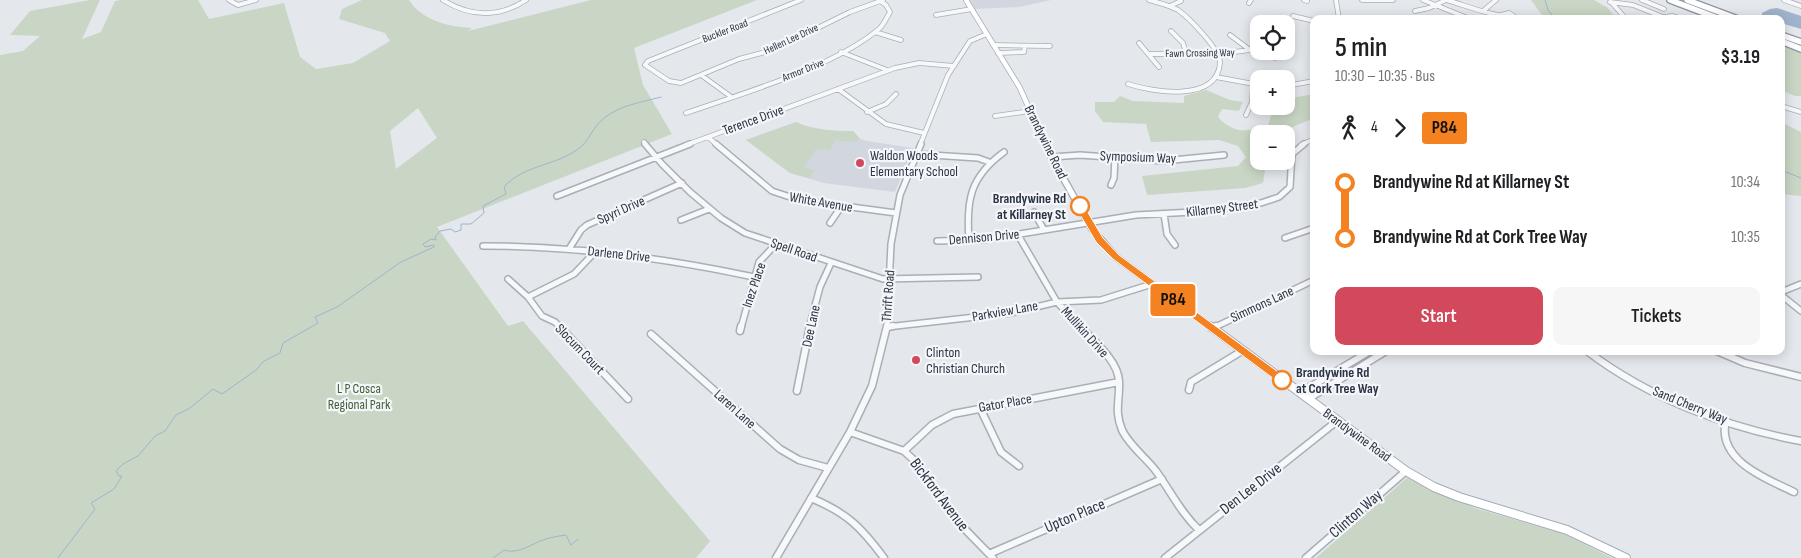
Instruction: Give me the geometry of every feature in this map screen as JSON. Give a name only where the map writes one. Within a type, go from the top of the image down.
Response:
[{"type":"highway","points":[[1670,0],[1709,15]]},
{"type":"highway","points":[[1687,0],[1727,15]]},
{"type":"highway","points":[[1785,36],[1801,42]]},
{"type":"highway","points":[[1785,42],[1801,48]]},
{"type":"main road","name":"Brandywine Road","points":[[966,0],[1020,88],[1039,134],[1089,223],[1107,248],[1212,329],[1406,471],[1434,487],[1459,498],[1568,530],[1626,558]]},
{"type":"street","points":[[229,0],[235,5],[242,5],[256,0]]},
{"type":"street","points":[[443,0],[460,11],[478,13],[505,10],[526,0]]},
{"type":"street","name":"Buckler Road","points":[[669,81],[645,64],[648,61],[801,0]]},
{"type":"street","name":"Armor Drive","points":[[686,113],[802,72],[841,52],[883,26],[889,16],[889,9],[881,0]]},
{"type":"street","name":"Hellen Lee Drive","points":[[669,81],[679,83],[739,59],[772,50],[837,17],[881,0]]},
{"type":"street","points":[[1128,84],[1150,90],[1179,92],[1201,87],[1216,76],[1220,64],[1218,54],[1190,18],[1170,6],[1149,0]]},
{"type":"street","points":[[1336,0],[1338,15]]},
{"type":"street","points":[[1362,0],[1393,0]]},
{"type":"street","points":[[1423,0],[1460,15]]},
{"type":"street","points":[[1416,10],[1447,0],[1483,11],[1502,14]]},
{"type":"street","points":[[1483,11],[1496,0]]},
{"type":"street","points":[[1642,0],[1664,9]]},
{"type":"street","points":[[1784,0],[1801,6]]},
{"type":"street","points":[[1170,6],[1181,1]]},
{"type":"street","points":[[1610,1],[1633,5],[1657,15]]},
{"type":"street","points":[[1610,1],[1624,15]]},
{"type":"street","points":[[936,14],[972,9]]},
{"type":"street","points":[[1295,16],[1310,20]]},
{"type":"street","points":[[1170,31],[1183,43],[1186,54]]},
{"type":"street","points":[[875,32],[901,40]]},
{"type":"street","name":"Thrift Road","points":[[776,558],[850,432],[872,386],[886,326],[896,213],[900,195],[938,97],[954,66],[970,41],[987,34]]},
{"type":"street","points":[[1230,36],[1250,50]]},
{"type":"street","points":[[1139,43],[1159,67]]},
{"type":"street","points":[[993,45],[1050,46]]},
{"type":"street","points":[[998,53],[1026,52],[1025,46]]},
{"type":"street","name":"Fawn Crossing Way","points":[[1150,54],[1218,54],[1250,50]]},
{"type":"street","points":[[841,52],[888,70]]},
{"type":"street","name":"Terence Drive","points":[[557,196],[656,156],[888,70],[919,64],[954,66]]},
{"type":"street","points":[[700,75],[730,96]]},
{"type":"street","points":[[1216,76],[1250,83]]},
{"type":"street","points":[[1295,84],[1310,82]]},
{"type":"street","points":[[838,89],[887,126],[924,133]]},
{"type":"street","points":[[867,112],[883,106],[896,94]]},
{"type":"street","points":[[1246,115],[1250,106]]},
{"type":"street","points":[[1785,107],[1801,112]]},
{"type":"street","points":[[995,116],[1004,113],[1031,111]]},
{"type":"street","name":"White Avenue","points":[[708,137],[772,191],[799,200],[896,213]]},
{"type":"street","name":"Spell Road","points":[[644,142],[682,183],[736,230],[831,263],[890,280],[978,277]]},
{"type":"street","name":"Killarney Street","points":[[1089,223],[1136,215],[1250,205],[1279,197],[1291,184],[1290,160],[1292,153],[1300,146],[1310,142]]},
{"type":"street","points":[[969,240],[967,223],[974,180],[989,162],[1004,152]]},
{"type":"street","points":[[916,154],[978,158],[989,162]]},
{"type":"street","name":"Symposium Way","points":[[1052,157],[1077,155],[1160,161],[1210,154],[1224,155]]},
{"type":"street","points":[[1111,185],[1114,178],[1115,157]]},
{"type":"street","name":"Spyri Drive","points":[[569,249],[581,230],[587,225],[682,183]]},
{"type":"street","points":[[830,223],[841,206]]},
{"type":"street","points":[[680,220],[709,208]]},
{"type":"street","points":[[1034,212],[1044,230]]},
{"type":"street","points":[[1164,214],[1167,234],[1175,245]]},
{"type":"street","name":"Dennison Drive","points":[[937,241],[1018,235],[1089,223]]},
{"type":"street","points":[[1285,238],[1310,229]]},
{"type":"street","name":"Mullikin Drive","points":[[1018,235],[1057,302],[1108,358],[1117,371],[1119,382],[1116,411],[1119,424],[1162,479],[1183,514],[1199,530]]},
{"type":"street","name":"Inez Place","points":[[740,331],[754,276],[762,259],[776,244]]},
{"type":"street","name":"Darlene Drive","points":[[483,246],[519,245],[569,249],[677,261],[754,276]]},
{"type":"street","points":[[528,297],[574,275],[588,263],[595,252]]},
{"type":"street","name":"Dee Lane","points":[[797,390],[818,289],[824,273],[831,263]]},
{"type":"street","name":"Slocum Court","points":[[508,279],[528,297],[542,316],[555,322],[566,332],[628,399]]},
{"type":"street","name":"Simmons Lane","points":[[1212,329],[1310,282]]},
{"type":"street","name":"Parkview Lane","points":[[886,326],[1011,312],[1057,302],[1108,299],[1152,284]]},
{"type":"street","points":[[1785,291],[1801,284]]},
{"type":"street","points":[[1785,297],[1801,311]]},
{"type":"street","name":"Laren Lane","points":[[651,334],[780,449],[800,460],[828,468]]},
{"type":"street","points":[[1189,390],[1191,382],[1242,351]]},
{"type":"street","points":[[1300,393],[1363,355]]},
{"type":"street","points":[[1308,399],[1380,355]]},
{"type":"street","name":"Sand Cherry Way","points":[[1592,355],[1604,366],[1622,376],[1680,403],[1726,420],[1801,441]]},
{"type":"street","points":[[1727,355],[1746,363],[1801,378]]},
{"type":"street","name":"Gator Place","points":[[904,451],[942,418],[980,408],[1119,382]]},
{"type":"street","points":[[980,408],[1001,452],[1019,466]]},
{"type":"street","points":[[1726,420],[1722,428],[1723,440],[1728,449],[1758,474],[1794,492]]},
{"type":"street","name":"Den Lee Drive","points":[[1165,558],[1337,421]]},
{"type":"street","name":"Bickford Avenue","points":[[850,432],[904,451],[921,467],[961,526],[991,556]]},
{"type":"street","name":"Clinton Way","points":[[1306,558],[1406,471]]},
{"type":"street","name":"Upton Place","points":[[991,556],[1162,479]]},
{"type":"street","points":[[811,498],[833,506],[854,519],[884,558]]},
{"type":"shaded area","points":[[970,0],[1051,0],[1019,7],[975,9]]},
{"type":"shaded area","points":[[796,122],[807,127],[830,131],[853,131],[860,139],[867,141],[913,148],[895,192],[824,183],[790,173],[746,140]]},
{"type":"green space","name":"L P Cosca Regional Park","points":[[90,0],[100,0],[82,39],[101,32],[115,1],[198,0],[209,19],[284,3],[300,57],[316,69],[353,63],[390,41],[385,33],[339,19],[342,9],[362,0],[409,0],[421,13],[429,18],[437,22],[472,28],[468,31],[591,0],[757,0],[634,48],[643,85],[672,134],[437,227],[508,326],[523,321],[710,541],[696,558],[0,558],[0,55],[23,51],[40,36],[10,35],[30,11]],"holes":[[[418,108],[437,138],[396,169],[390,131]]]},
{"type":"green space","points":[[1531,0],[1594,0],[1608,8],[1613,15],[1542,15]]},
{"type":"green space","points":[[1785,46],[1801,52],[1801,96],[1795,96],[1785,92]]},
{"type":"green space","points":[[1206,90],[1230,100],[1243,102],[1239,111],[1222,109],[1218,117],[1235,129],[1250,130],[1250,170],[1264,170],[1263,183],[1245,188],[1147,195],[1142,176],[1238,166],[1246,157],[1238,146],[1219,140],[1151,142],[1146,124],[1103,122],[1095,111],[1095,102],[1114,102],[1120,96],[1133,101],[1184,103],[1184,96]]},
{"type":"green space","points":[[1310,95],[1310,120],[1295,126],[1268,125],[1271,115],[1295,115],[1295,97]]},
{"type":"green space","points":[[796,122],[816,128],[853,131],[860,139],[855,142],[836,140],[830,150],[816,149],[804,167],[815,170],[809,178],[790,173],[746,140]]},
{"type":"green space","points":[[1785,124],[1801,132],[1801,196],[1785,194]]},
{"type":"green space","points":[[1409,476],[1475,508],[1564,534],[1612,558],[1316,558]]},
{"type":"water","points":[[1777,8],[1801,16],[1801,29],[1785,24],[1785,15],[1762,15],[1762,13]]},
{"type":"waterway","points":[[1545,0],[1552,15]]},
{"type":"waterway","points":[[58,558],[95,509],[91,503],[114,489],[122,476],[119,476],[116,471],[123,464],[138,456],[155,436],[165,431],[176,415],[190,408],[213,389],[222,394],[256,370],[264,361],[280,353],[283,343],[318,323],[315,317],[337,307],[401,262],[434,247],[434,245],[425,247],[423,244],[431,239],[436,240],[435,237],[440,231],[451,229],[455,232],[461,230],[461,224],[471,224],[484,213],[483,206],[506,194],[504,187],[512,179],[531,169],[573,153],[584,144],[598,124],[611,113],[627,106],[661,97]]},
{"type":"waterway","points":[[1785,172],[1801,178]]},
{"type":"waterway","points":[[493,558],[504,550],[520,550],[553,537],[566,535],[571,545],[578,539]]},
{"type":"bus line","name":"P84","points":[[1080,206],[1092,229],[1116,257],[1282,380]]},
{"type":"place","name":"Waldon Woods Elementary School","points":[[860,163]]},
{"type":"place","name":"Brandywine Rd at Killarney St","points":[[1080,206]]},
{"type":"place","name":"Clinton Christian Church","points":[[916,360]]},
{"type":"place","name":"Brandywine Rd at Cork Tree Way","points":[[1282,380]]}]
